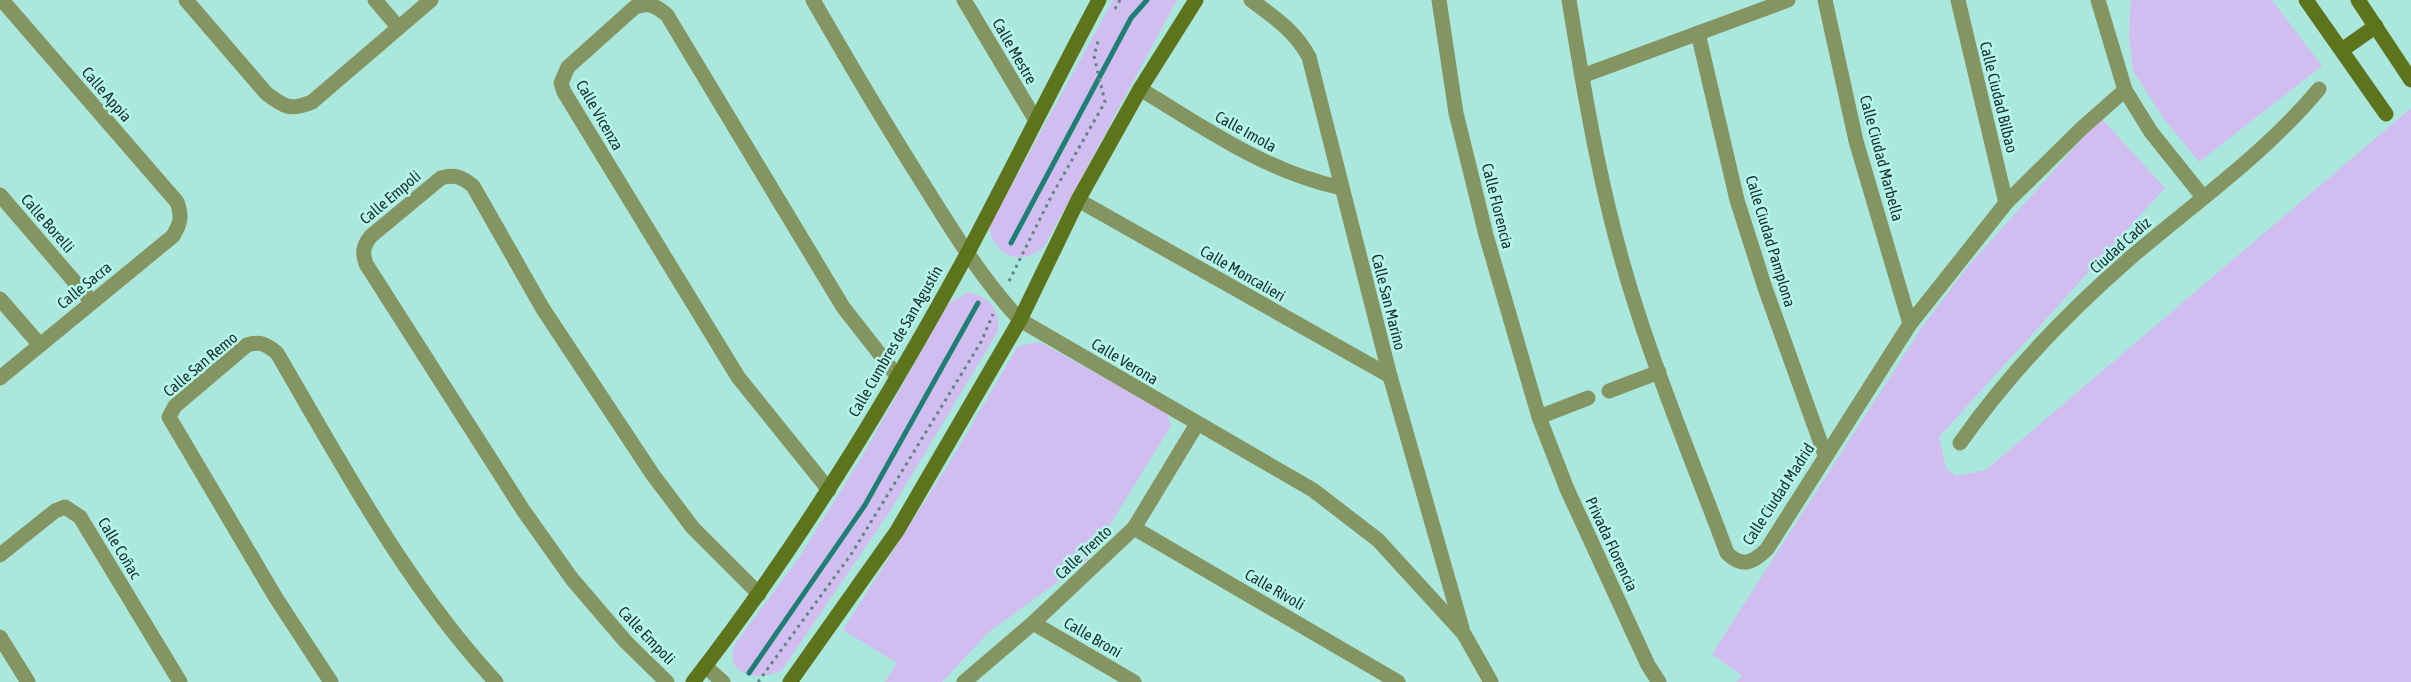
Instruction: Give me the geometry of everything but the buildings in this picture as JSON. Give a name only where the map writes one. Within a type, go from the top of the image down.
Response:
[{"type":"street","name":"Calle Appia","points":[[2,0],[177,202],[182,214]]},
{"type":"street","points":[[186,0],[266,93],[281,105],[298,108],[312,102],[431,0]]},
{"type":"street","points":[[375,0],[398,27]]},
{"type":"street","name":"Calle Verona","points":[[813,0],[882,118],[967,254],[1000,298],[1020,320],[1313,490],[1378,540],[1464,634],[1491,682]]},
{"type":"street","name":"Calle Mestre","points":[[964,0],[1035,119]]},
{"type":"street","name":"Calle Cumbres de San Agustín","points":[[693,682],[759,594],[829,490],[967,254],[1035,119],[1100,0]]},
{"type":"street","points":[[790,682],[897,531],[1020,320],[1078,200],[1140,89],[1196,0]]},
{"type":"street","name":"Calle San Marino","points":[[1251,0],[1300,39],[1309,57],[1390,376],[1464,634]]},
{"type":"street","name":"Calle Florencia","points":[[1439,0],[1456,112],[1486,235],[1539,417]]},
{"type":"street","name":"Calle Ciudad Madrid","points":[[1569,0],[1582,76],[1612,217],[1636,309],[1727,553],[1736,562],[1744,564],[1756,560],[1767,549],[1825,454],[1910,324],[2006,203],[2082,128],[2125,90]]},
{"type":"street","points":[[1582,76],[1788,0]]},
{"type":"street","name":"Calle Ciudad Marbella","points":[[1825,0],[1856,141],[1910,324]]},
{"type":"street","name":"Calle Ciudad Bilbao","points":[[1958,0],[2006,203]]},
{"type":"street","points":[[2098,0],[2125,90],[2151,132],[2203,196]]},
{"type":"street","points":[[2306,0],[2386,114]]},
{"type":"street","points":[[2358,0],[2411,80]]},
{"type":"street","name":"Calle Vicenza","points":[[829,490],[738,377],[564,92],[561,82],[568,67],[636,7],[647,3],[657,6],[667,15],[843,307],[897,376]]},
{"type":"street","points":[[2342,50],[2376,26]]},
{"type":"street","name":"Calle Ciudad Pamplona","points":[[1698,33],[1737,200],[1765,288],[1825,454]]},
{"type":"street","name":"Ciudad Cadiz","points":[[1960,443],[2003,386],[2069,318],[2127,261],[2275,136],[2319,88]]},
{"type":"street","name":"Calle Imola","points":[[1140,89],[1256,159],[1298,177],[1342,188]]},
{"type":"street","name":"Calle Empoli","points":[[667,682],[626,642],[572,579],[523,510],[366,264],[362,253],[364,243],[370,236],[441,178],[452,175],[463,177],[473,186],[543,309],[653,475],[693,528],[759,594]]},
{"type":"street","name":"Calle Borelli","points":[[0,195],[92,302]]},
{"type":"street","name":"Calle Moncalieri","points":[[1078,200],[1390,376]]},
{"type":"street","name":"Calle Sacra","points":[[0,378],[173,236],[180,225],[182,214]]},
{"type":"street","points":[[0,299],[40,345]]},
{"type":"street","name":"Calle San Remo","points":[[331,682],[276,598],[169,417],[175,406],[247,345],[257,342],[267,345],[277,353],[360,494],[421,589],[496,682]]},
{"type":"street","points":[[1609,391],[1659,372]]},
{"type":"street","points":[[1539,417],[1588,398]]},
{"type":"street","name":"Privada Florencia","points":[[1539,417],[1567,489],[1648,665],[1659,682]]},
{"type":"street","name":"Calle Trento","points":[[964,682],[1033,623],[1134,528],[1197,424]]},
{"type":"street","name":"Calle Coñac","points":[[0,555],[55,511],[65,507],[73,511],[86,526],[180,682]]},
{"type":"street","name":"Calle Rivoli","points":[[1134,528],[1398,682]]},
{"type":"street","name":"Calle Broni","points":[[1033,623],[1134,682]]},
{"type":"street","points":[[0,637],[28,682]]},
{"type":"street","points":[[705,666],[723,682]]},
{"type":"path","points":[[1115,10],[1120,0]]},
{"type":"path","points":[[758,682],[852,553],[981,342],[1000,298],[1052,195],[1105,102],[1094,56],[1098,38]]},
{"type":"shaded area","points":[[1113,0],[1177,0],[1044,247],[1026,256],[1010,255],[996,245],[989,227]]},
{"type":"shaded area","points":[[2131,0],[2272,0],[2322,66],[2199,162],[2164,119],[2133,71],[2129,34]]},
{"type":"shaded area","points":[[2411,108],[2411,682],[1736,682],[1742,676],[1712,654],[1922,327],[1970,264],[2101,118],[2165,188],[1939,437],[1946,468],[1956,476],[1986,470]]},
{"type":"shaded area","points":[[968,292],[982,297],[992,305],[997,316],[998,331],[890,511],[782,670],[763,676],[745,674],[734,663],[735,644],[798,559],[862,457],[948,304]]},
{"type":"shaded area","points":[[1040,342],[1167,413],[1171,426],[1088,560],[989,632],[942,682],[885,682],[897,663],[843,630],[951,460],[1018,346]]},
{"type":"waterway","points":[[1011,243],[1131,18],[1147,0]]},
{"type":"waterway","points":[[749,673],[865,505],[978,303]]}]
